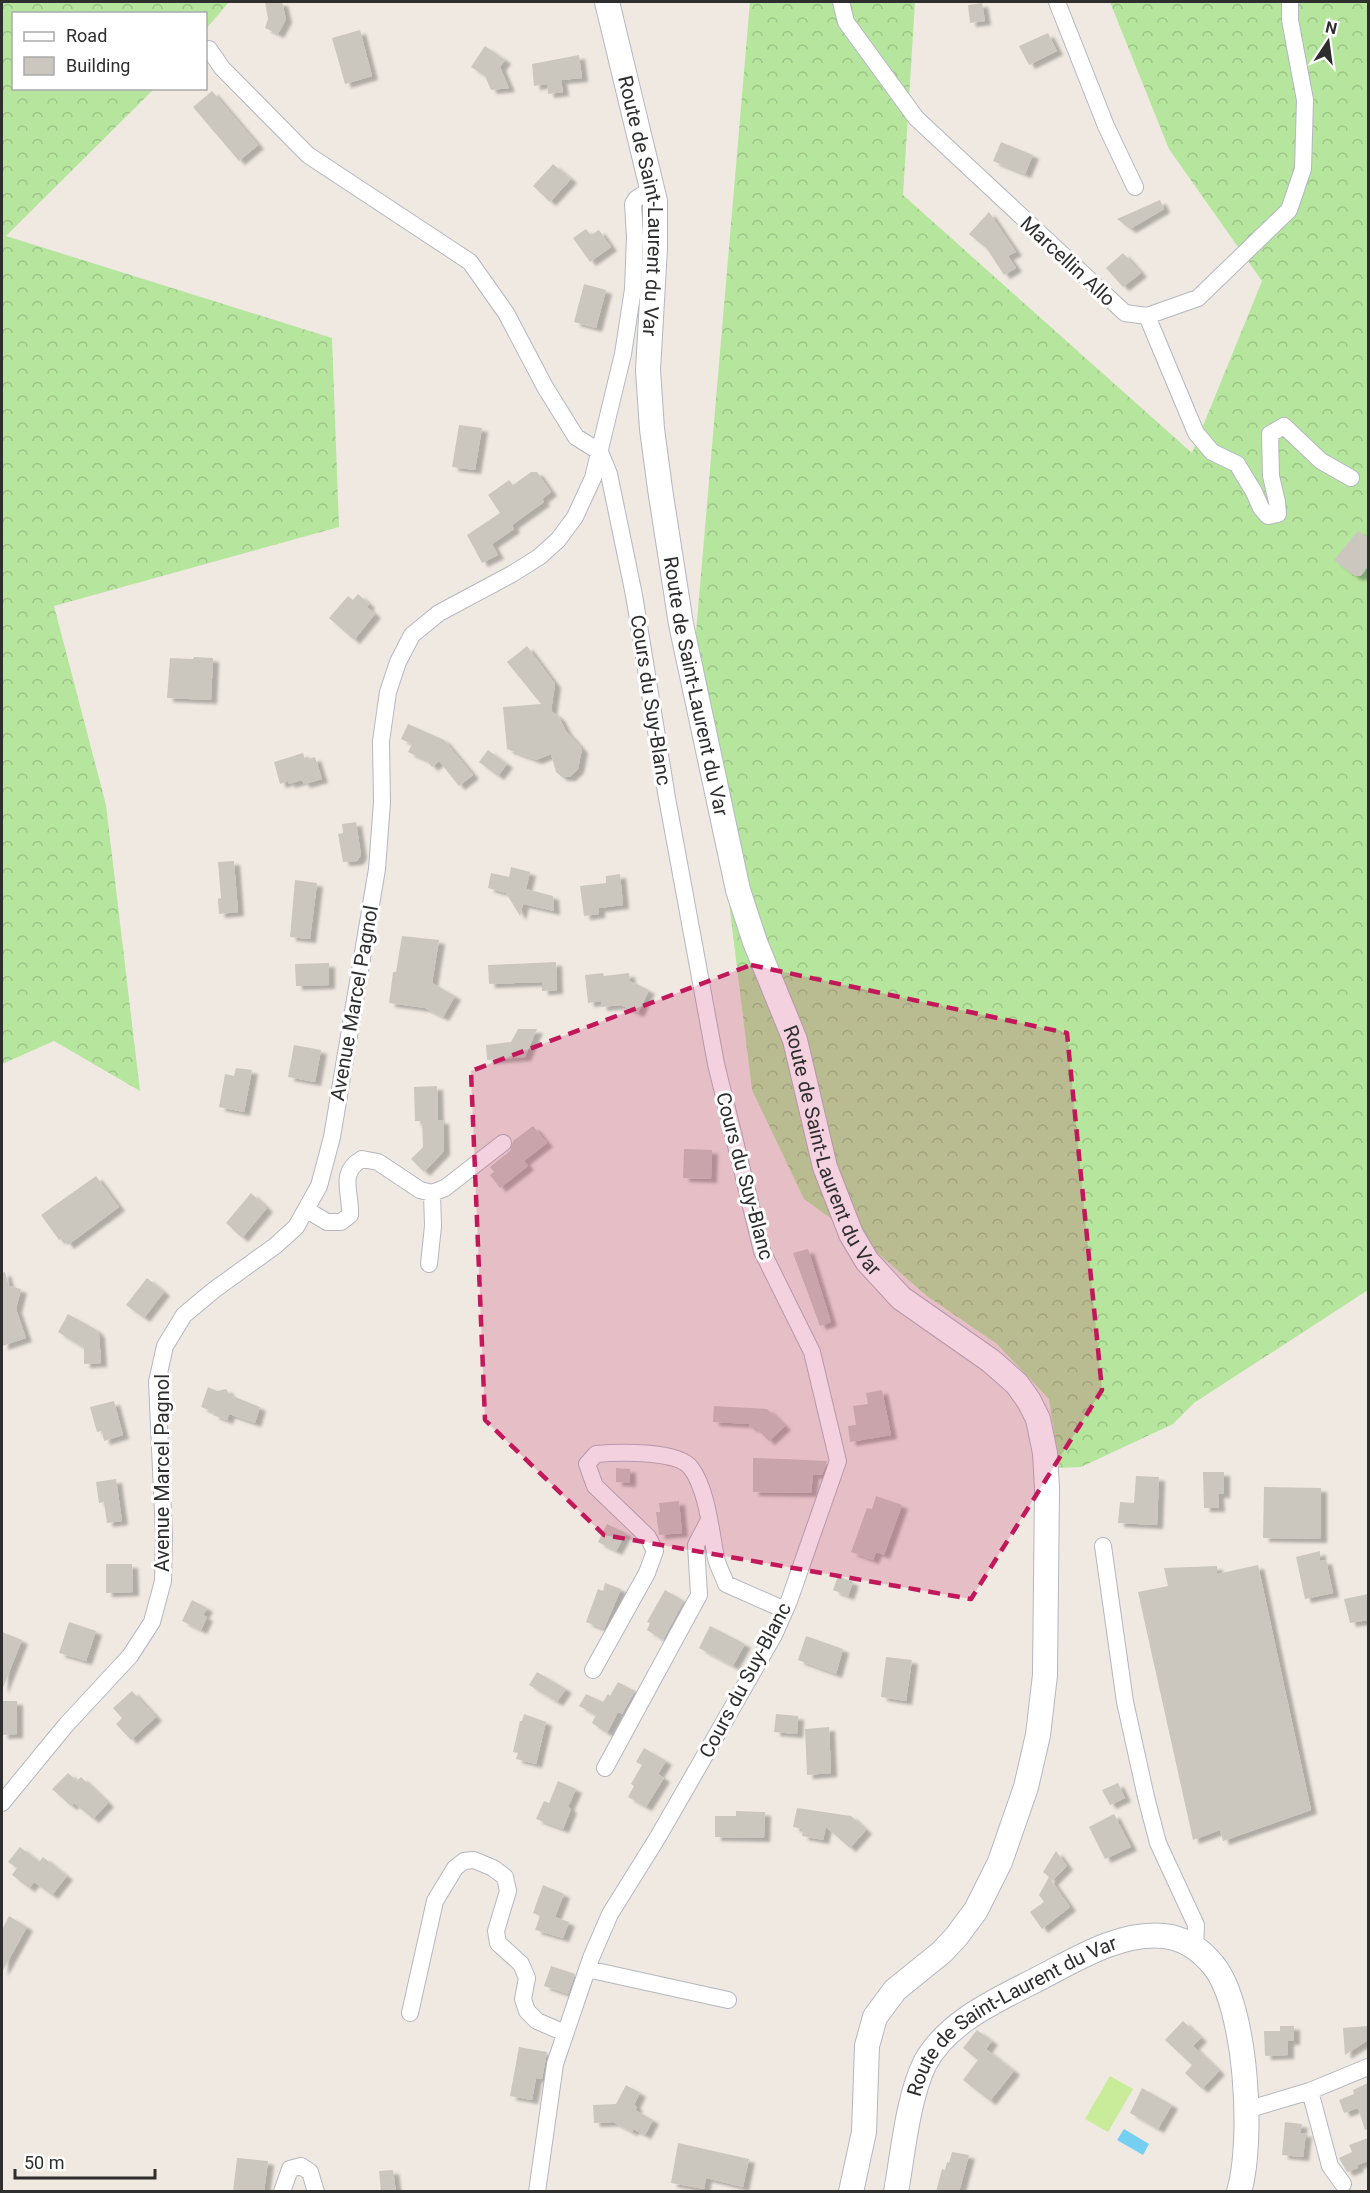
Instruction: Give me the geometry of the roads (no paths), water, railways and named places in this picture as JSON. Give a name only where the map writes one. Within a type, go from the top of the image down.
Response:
[{"type":"main road","name":"Route de Saint-Laurent du Var","points":[[607,2],[653,188],[655,238],[648,370],[653,439],[681,624],[738,890],[755,942],[795,1040],[825,1167],[851,1234],[867,1261],[901,1298],[991,1361],[1017,1384],[1038,1419],[1045,1453],[1047,1488],[1046,1675],[1038,1735],[1026,1787],[1000,1862],[976,1910],[942,1952],[894,1990],[875,2017],[867,2046],[862,2142],[851,2192]]},
{"type":"main road","name":"Route de Saint-Laurent du Var","points":[[896,2192],[910,2115],[920,2076],[933,2051],[965,2020],[1004,1997],[1107,1946],[1139,1937],[1172,1937],[1201,1953]]},
{"type":"main road","points":[[1201,1953],[1214,1966],[1224,1983],[1236,2018],[1242,2055],[1246,2155],[1239,2192]]},
{"type":"street","name":"Marcellin Allo","points":[[841,2],[846,22],[916,118],[1125,312],[1147,316]]},
{"type":"street","points":[[1057,2],[1106,126],[1135,187]]},
{"type":"street","points":[[1290,2],[1290,20],[1305,100],[1303,169],[1289,210],[1198,298],[1147,316],[1196,433],[1212,452],[1237,464],[1261,508],[1268,516],[1278,514],[1271,476],[1270,434],[1284,426],[1321,461],[1351,478]]},
{"type":"street","points":[[209,50],[222,68],[308,155],[470,262],[506,313],[545,387],[576,437],[600,452]]},
{"type":"street","name":"Avenue Marcel Pagnol","points":[[2,1803],[66,1725],[130,1656],[152,1622],[163,1581],[164,1535],[157,1382],[165,1346],[184,1315],[275,1246],[296,1227],[319,1186],[332,1137],[377,869],[382,802],[381,741],[388,692],[398,662],[412,635],[439,613],[539,558],[558,540],[575,517],[593,478],[623,354],[633,289],[635,237],[633,204],[636,199],[653,188]]},
{"type":"street","name":"Cours du Suy-Blanc","points":[[537,2192],[555,2064],[587,1969],[610,1914],[658,1837],[774,1635],[838,1461],[812,1352],[762,1251],[716,1064],[667,798],[634,595],[609,474],[600,452]]},
{"type":"street","points":[[307,1210],[327,1222],[341,1222],[350,1215],[351,1200],[346,1178],[352,1165],[362,1159],[378,1162],[420,1190],[432,1193],[445,1188],[503,1143]]},
{"type":"street","points":[[429,1264],[433,1226],[432,1193]]},
{"type":"street","points":[[593,1670],[647,1573],[655,1551],[648,1537],[596,1486],[587,1464],[596,1454],[648,1453],[675,1459],[691,1466],[701,1489],[717,1560],[726,1584],[785,1610]]},
{"type":"street","points":[[605,1768],[699,1595],[696,1545],[709,1520]]},
{"type":"street","points":[[1103,1546],[1125,1702],[1139,1766],[1158,1843],[1196,1925],[1201,1953]]},
{"type":"street","points":[[410,2013],[435,1901],[455,1868],[464,1861],[474,1860],[493,1868],[504,1877],[508,1891],[496,1931],[498,1943],[521,1964],[527,1977],[523,1999],[527,2011],[537,2021],[565,2033]]},
{"type":"street","points":[[587,1969],[728,2000]]},
{"type":"street","points":[[1245,2110],[1310,2091],[1368,2067]]},
{"type":"street","points":[[1310,2091],[1330,2166],[1342,2184]]},
{"type":"street","points":[[282,2192],[290,2169],[301,2166],[310,2172],[316,2192]]},
{"type":"water","points":[[1124,2129],[1149,2144],[1143,2155],[1117,2140]]}]
